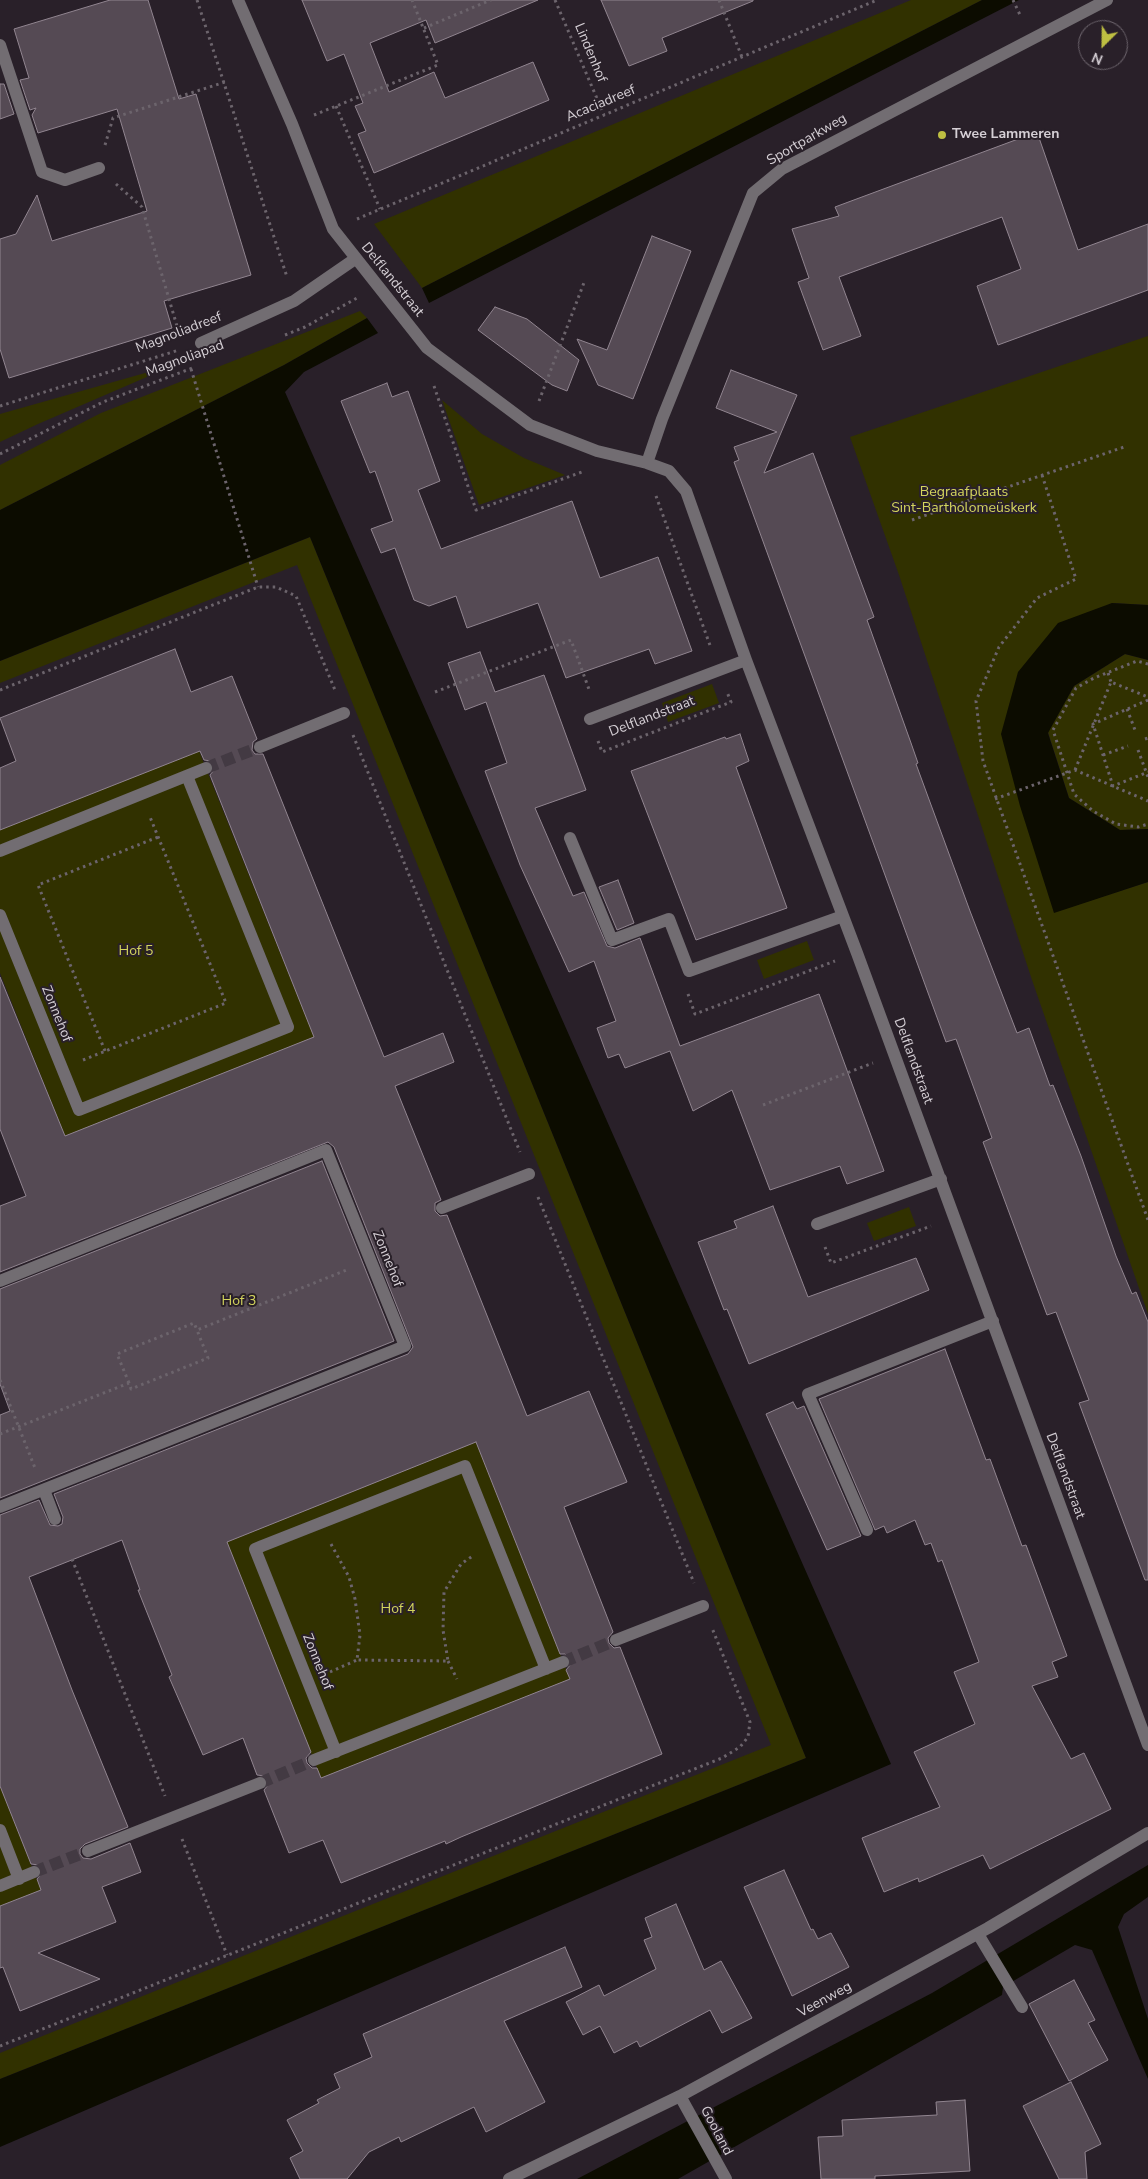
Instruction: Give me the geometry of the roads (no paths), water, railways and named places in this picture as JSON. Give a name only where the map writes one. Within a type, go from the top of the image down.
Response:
[{"type":"street","name":"Delflandstraat","points":[[238,0],[292,124],[333,229],[355,260],[428,348],[530,425],[618,458],[646,463],[669,471],[686,491],[746,660],[941,1179],[1148,1745]]},
{"type":"street","name":"Sportparkweg","points":[[646,463],[753,193],[782,169],[1106,0]]},
{"type":"street","points":[[0,45],[42,172],[65,180],[99,168]]},
{"type":"street","name":"Magnoliadreef","points":[[201,342],[294,301],[355,260]]},
{"type":"street","name":"Delflandstraat","points":[[590,719],[746,660]]},
{"type":"street","points":[[260,747],[344,713]]},
{"type":"street","points":[[0,851],[206,768]]},
{"type":"street","name":"Zonnehof","points":[[0,915],[79,1110],[288,1027],[187,776]]},
{"type":"street","points":[[570,838],[612,940],[669,919],[690,971],[843,916]]},
{"type":"street","name":"Zonnehof","points":[[0,1281],[326,1150],[405,1346],[0,1507]]},
{"type":"street","points":[[442,1208],[529,1174]]},
{"type":"street","points":[[817,1224],[941,1179]]},
{"type":"street","points":[[867,1530],[808,1394],[993,1321]]},
{"type":"street","name":"Zonnehof","points":[[336,1752],[256,1549],[321,1525],[465,1466],[546,1669]]},
{"type":"street","points":[[44,1490],[55,1519]]},
{"type":"street","points":[[616,1640],[703,1606]]},
{"type":"street","points":[[314,1760],[563,1662]]},
{"type":"street","points":[[88,1851],[260,1783]]},
{"type":"street","points":[[0,1830],[19,1879]]},
{"type":"street","name":"Veenweg","points":[[508,2179],[680,2096],[978,1934],[1148,1833]]},
{"type":"street","points":[[0,1886],[34,1872]]},
{"type":"street","points":[[978,1934],[1022,2007]]},
{"type":"street","name":"Gooland","points":[[680,2096],[723,2175]]},
{"type":"tunnel","points":[[206,768],[260,747]]},
{"type":"tunnel","points":[[563,1662],[616,1640]]},
{"type":"tunnel","points":[[260,1783],[314,1760]]},
{"type":"tunnel","points":[[34,1872],[88,1851]]},
{"type":"place","name":"Twee Lammeren","points":[[942,135]]},
{"type":"park label","name":"Begraafplaats Sint-Bartholomeüskerk","points":[[964,502]]},
{"type":"park label","name":"Hof 5","points":[[136,952]]},
{"type":"park label","name":"Hof 3","points":[[239,1302]]},
{"type":"park label","name":"Hof 4","points":[[398,1610]]}]
